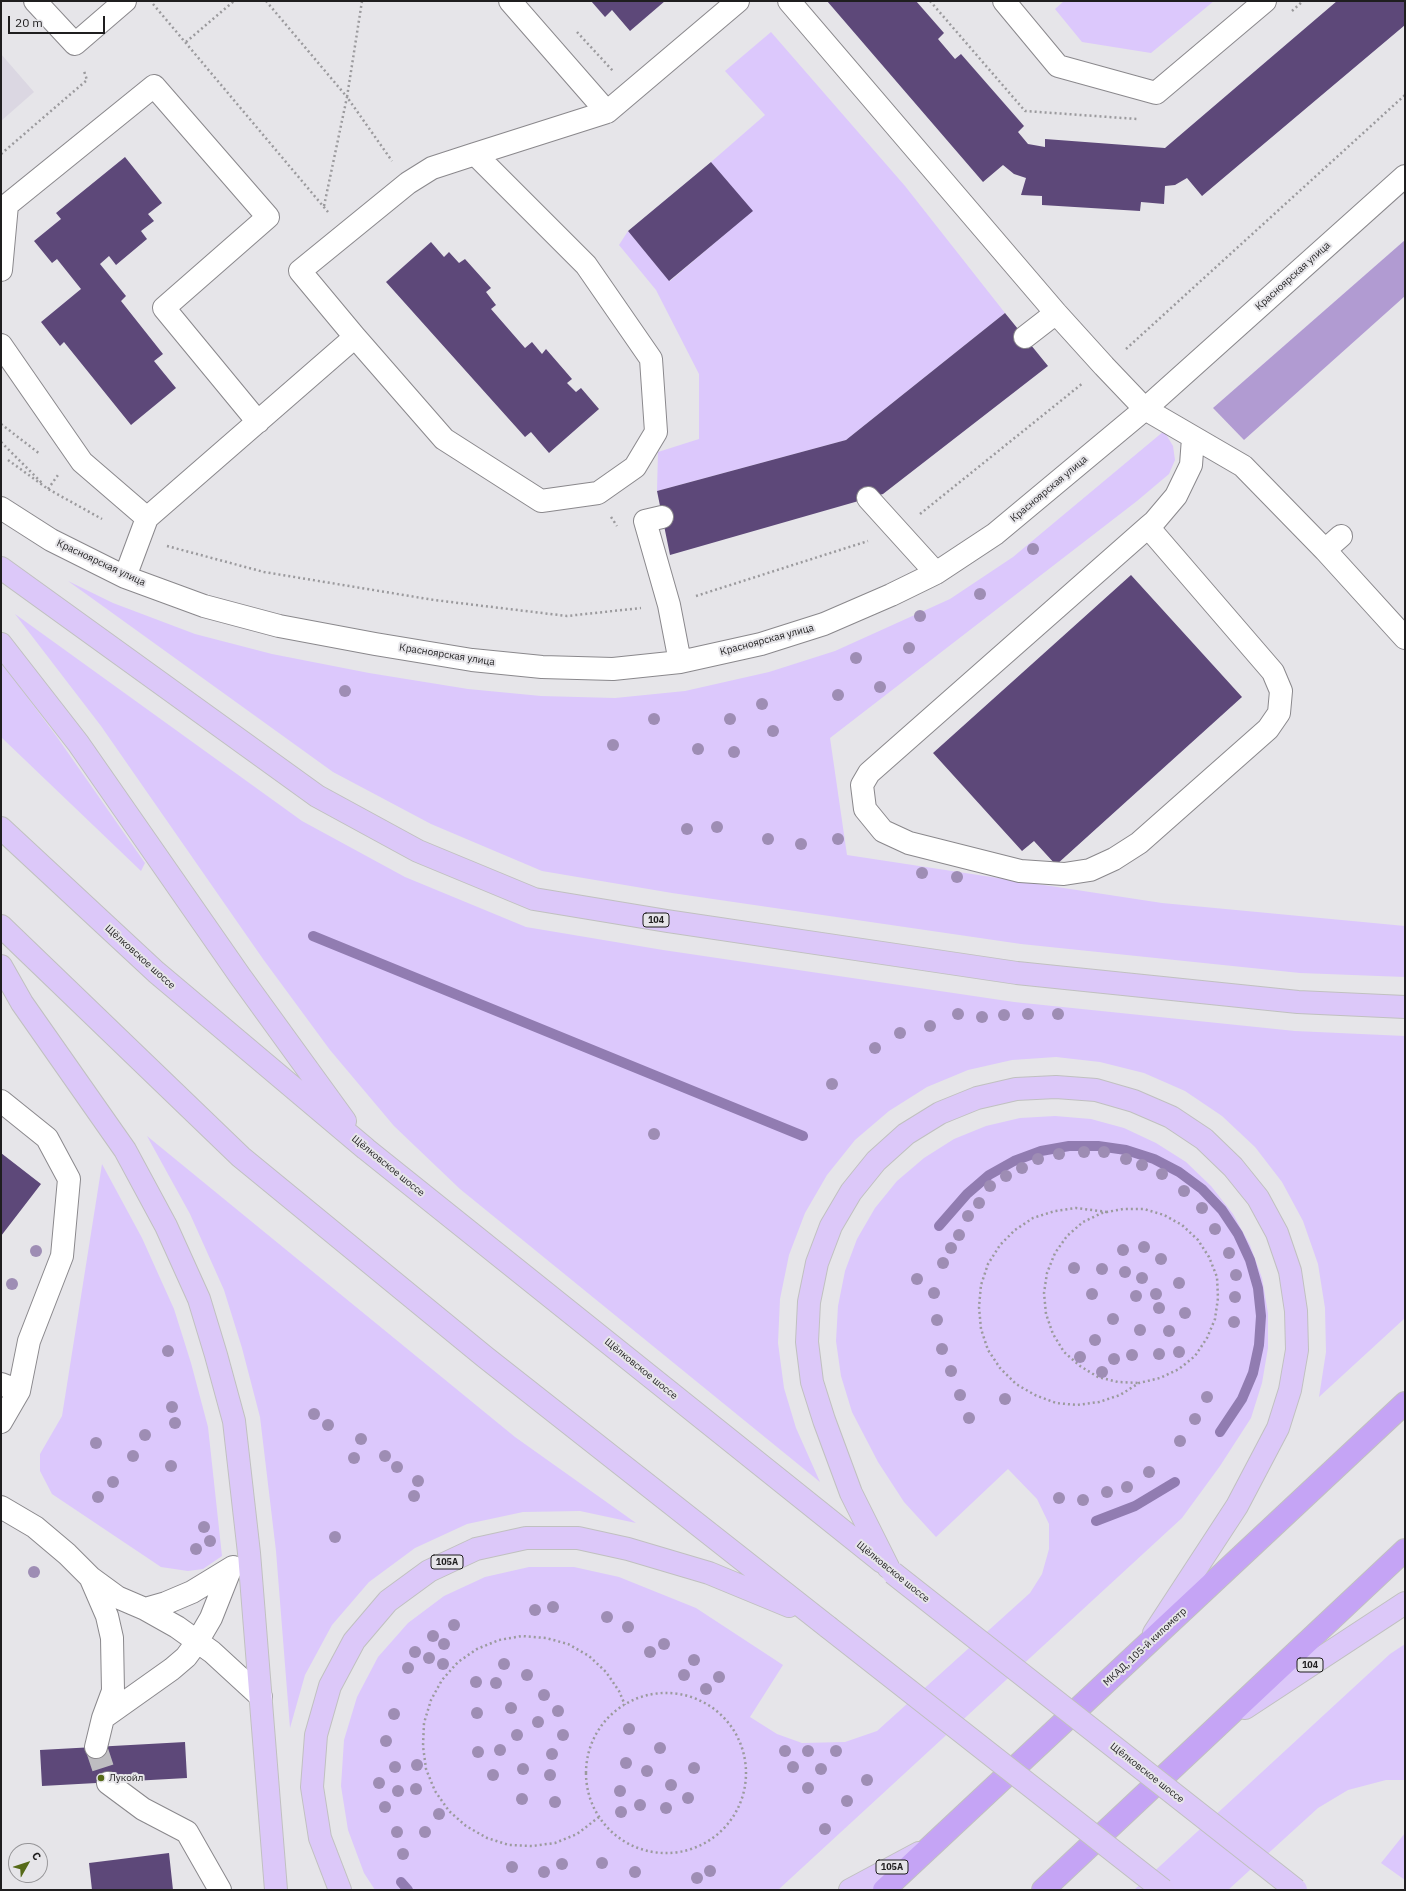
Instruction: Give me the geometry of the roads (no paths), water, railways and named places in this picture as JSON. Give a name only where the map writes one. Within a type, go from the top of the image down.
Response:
[{"type":"highway","name":"МКАД, 105-й километр","points":[[884,1890],[1143,1650],[1405,1403]]},
{"type":"highway","points":[[1043,1890],[1405,1550]]},
{"type":"main road","name":"104","points":[[1,568],[317,796],[418,851],[534,899],[675,923],[1017,973],[1298,1002],[1405,1007]]},
{"type":"main road","points":[[1,644],[78,743],[240,976],[366,1149]]},
{"type":"main road","name":"Щёлковское шоссе","points":[[1,828],[156,972],[366,1149],[891,1570],[1296,1890]]},
{"type":"main road","points":[[1,926],[241,1157],[486,1357],[1163,1890]]},
{"type":"main road","points":[[1,966],[22,1003],[125,1150],[166,1226],[198,1299],[216,1355],[234,1421],[249,1553],[276,1890]]},
{"type":"main road","points":[[891,1570],[851,1493],[824,1420],[812,1382],[807,1342],[809,1302],[817,1263],[831,1226],[851,1192],[876,1161],[906,1134],[940,1113],[985,1096],[1016,1089],[1056,1086],[1096,1090],[1134,1101],[1171,1117],[1204,1139],[1233,1167],[1258,1198],[1277,1233],[1290,1271],[1296,1310],[1297,1350],[1290,1390],[1278,1428],[1237,1506],[1143,1650]]},
{"type":"main road","name":"105A","points":[[340,1890],[320,1838],[312,1786],[316,1735],[330,1686],[354,1640],[388,1601],[429,1571],[483,1547],[526,1538],[578,1538],[628,1549],[709,1573],[821,1622]]},
{"type":"main road","name":"104","points":[[1216,1728],[1405,1603]]},
{"type":"main road","name":"105A","points":[[850,1890],[934,1845]]},
{"type":"street","points":[[35,1],[75,44],[125,1]]},
{"type":"street","points":[[510,1],[607,112]]},
{"type":"street","points":[[476,154],[586,265],[651,359],[656,432],[635,467],[598,493],[541,501],[444,439],[354,337],[300,271],[408,184],[432,168],[607,112],[738,1]]},
{"type":"street","points":[[789,1],[1056,313],[1145,409],[1243,466],[1333,543],[1405,638]]},
{"type":"street","points":[[1004,1],[1058,66],[1156,93],[1265,1]]},
{"type":"street","points":[[1,270],[7,205],[154,86],[268,217],[164,308],[258,422]]},
{"type":"street","name":"Красноярская улица","points":[[1,508],[51,540],[125,577],[204,606],[279,626],[472,660],[542,668],[614,669],[680,662],[761,644],[824,624],[936,573],[996,534],[1145,409],[1405,176]]},
{"type":"street","points":[[1025,338],[1056,313]]},
{"type":"street","points":[[125,577],[147,518],[354,337]]},
{"type":"street","points":[[1,346],[82,462],[147,518]]},
{"type":"street","points":[[1148,527],[1273,672],[1280,691],[1279,713],[1268,729],[1139,843],[1114,859],[1090,870],[1064,874],[1020,870],[909,844],[883,831],[866,809],[862,785],[869,773],[1148,527],[1176,496],[1191,465],[1193,438]]},
{"type":"street","points":[[868,498],[936,573]]},
{"type":"street","points":[[662,517],[645,521],[669,605],[680,662]]},
{"type":"street","points":[[1,1101],[47,1138],[69,1179],[62,1256],[10,1387],[1,1422]]},
{"type":"street","points":[[1,1507],[35,1527],[67,1554],[90,1578],[117,1597],[145,1609],[176,1627],[212,1652],[261,1697]]},
{"type":"street","points":[[145,1609],[166,1603],[192,1592],[230,1570],[249,1553]]},
{"type":"street","points":[[104,1718],[172,1669],[186,1657],[211,1618],[230,1570]]},
{"type":"street","points":[[90,1578],[106,1616],[112,1638],[113,1691],[96,1747]]},
{"type":"street","points":[[108,1782],[143,1808],[187,1832],[220,1890]]},
{"type":"waterway","points":[[313,936],[803,1136]]},
{"type":"waterway","points":[[939,1226],[967,1194],[989,1175],[1014,1161],[1041,1151],[1069,1146],[1098,1146],[1126,1150],[1154,1159],[1179,1172],[1202,1189],[1222,1210],[1238,1234],[1250,1260],[1258,1288],[1261,1316],[1259,1345],[1253,1373],[1242,1399],[1220,1432]]},
{"type":"waterway","points":[[1096,1521],[1135,1506],[1175,1482]]},
{"type":"waterway","points":[[401,1882],[408,1890]]},
{"type":"tunnel","points":[[96,1747],[108,1783]]},
{"type":"place","name":"Лукойл","points":[[101,1778]]}]
